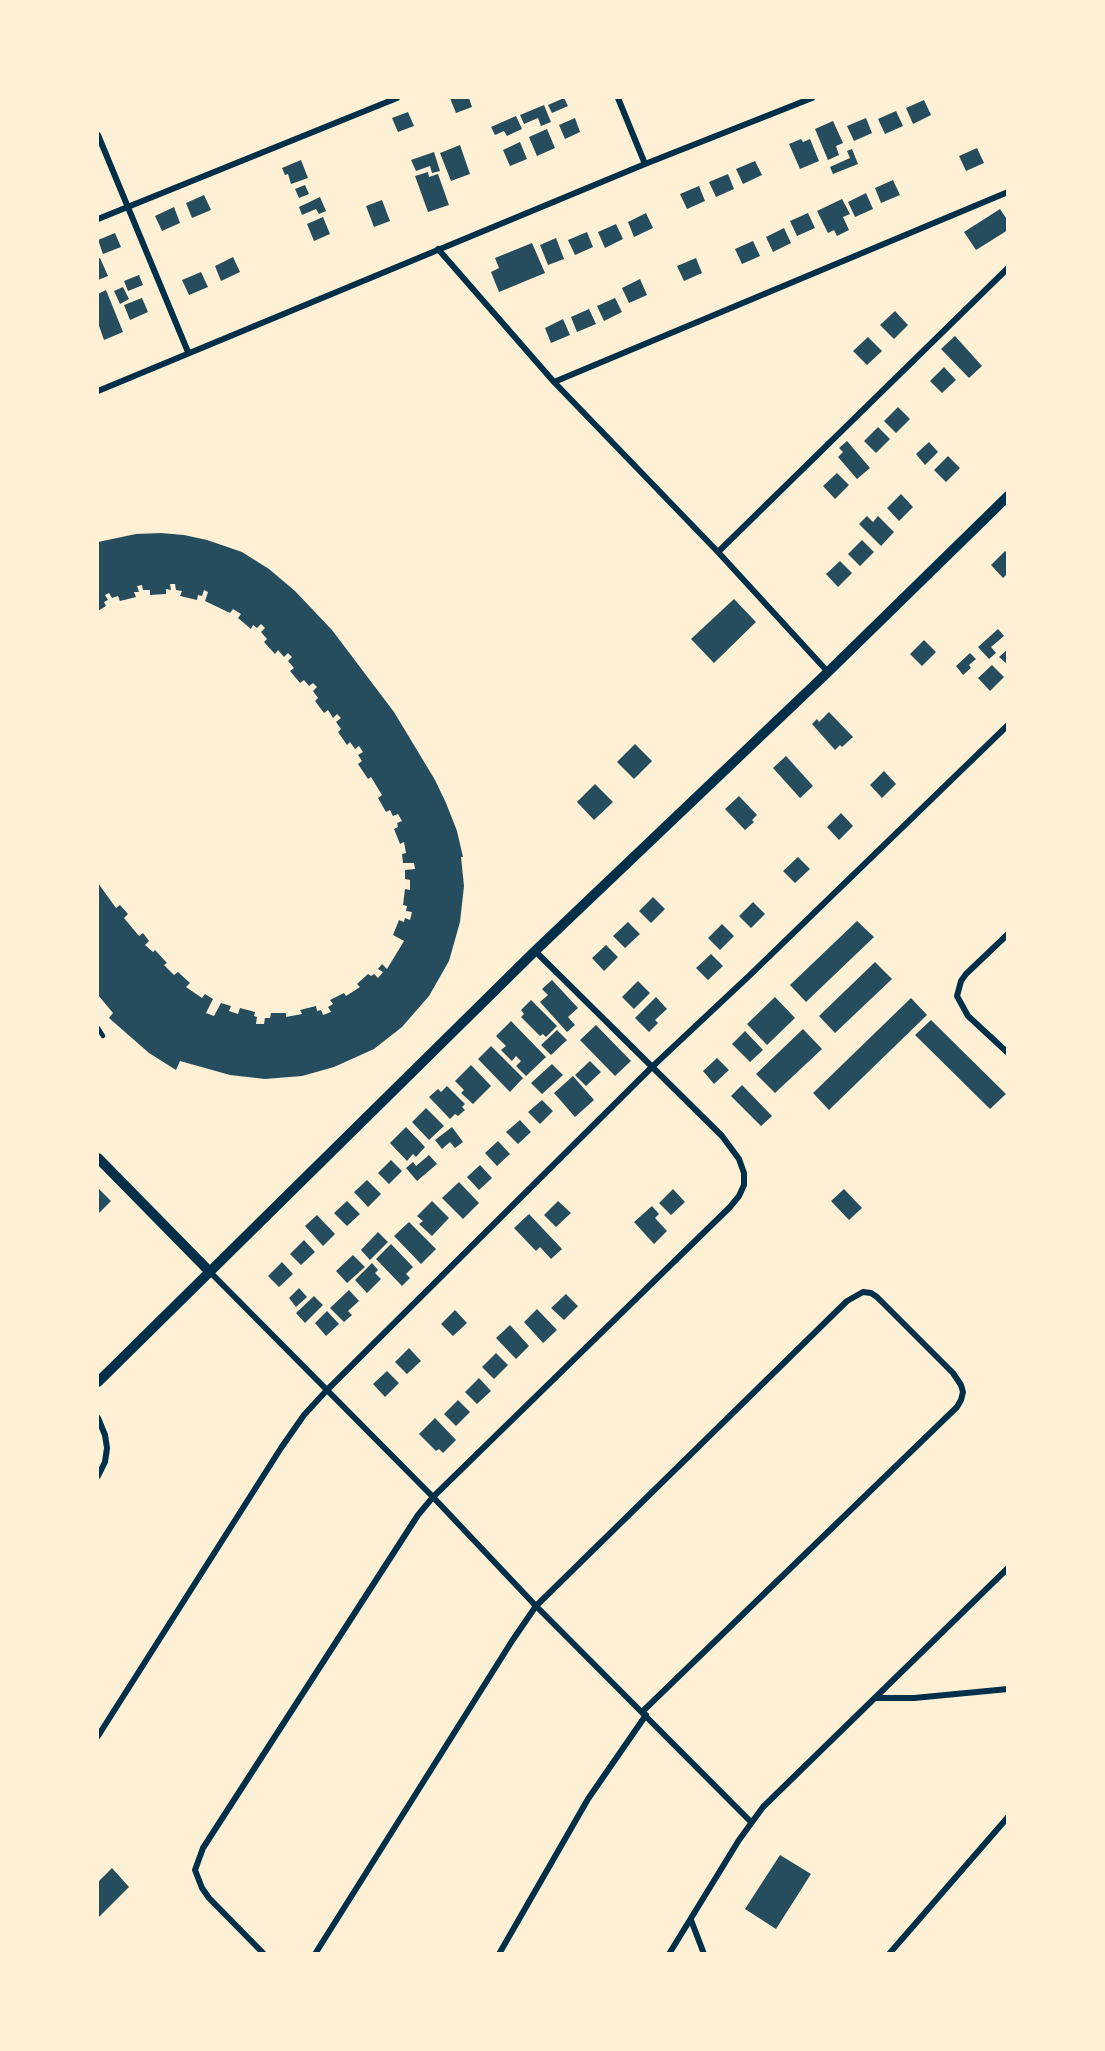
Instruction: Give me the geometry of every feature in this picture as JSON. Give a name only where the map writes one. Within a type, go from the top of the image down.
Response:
[{"type":"street","points":[[98,219],[397,98]]},
{"type":"street","points":[[618,98],[645,164]]},
{"type":"street","points":[[98,392],[188,352],[438,249],[812,98]]},
{"type":"street","points":[[98,135],[188,352]]},
{"type":"street","points":[[554,382],[1008,192]]},
{"type":"street","points":[[438,249],[554,382],[718,552],[828,672]]},
{"type":"street","points":[[718,552],[1008,268]]},
{"type":"street","points":[[98,1382],[535,951],[828,672],[1008,496]]},
{"type":"street","points":[[98,1736],[304,1415],[653,1066],[1008,725]]},
{"type":"street","points":[[1005,1050],[968,1016],[957,996],[961,981],[966,974],[1008,934]]},
{"type":"street","points":[[264,1953],[209,1898],[202,1888],[195,1870],[203,1848],[404,1535],[433,1497],[722,1216],[739,1196],[744,1185],[744,1173],[733,1149],[653,1066],[535,951]]},
{"type":"street","points":[[99,1162],[433,1497],[536,1606],[751,1822]]},
{"type":"street","points":[[315,1953],[536,1606],[839,1309],[855,1295],[863,1292],[871,1293],[953,1373],[962,1385],[963,1392],[957,1407],[644,1713],[588,1799],[499,1953]]},
{"type":"street","points":[[98,1418],[105,1434],[107,1448],[105,1462],[98,1476]]},
{"type":"street","points":[[669,1953],[751,1822],[776,1792],[876,1698],[1008,1568]]},
{"type":"street","points":[[876,1698],[914,1698],[1008,1689]]},
{"type":"street","points":[[888,1953],[1008,1817]]},
{"type":"street","points":[[691,1920],[704,1953]]},
{"type":"lane","points":[[98,1028],[103,1036]]},
{"type":"building","points":[[450,98],[469,98],[472,107],[456,113]]},
{"type":"building","points":[[564,98],[568,106],[552,113],[548,105]]},
{"type":"building","points":[[924,100],[931,115],[913,124],[906,108]]},
{"type":"building","points":[[544,105],[551,122],[541,126],[538,118],[524,124],[520,115]]},
{"type":"building","points":[[896,111],[903,126],[885,134],[878,119]]},
{"type":"building","points":[[408,112],[414,126],[398,132],[392,118]]},
{"type":"building","points":[[516,116],[522,129],[507,136],[504,131],[495,135],[491,127]]},
{"type":"building","points":[[575,118],[580,132],[565,139],[559,125]]},
{"type":"building","points":[[866,118],[872,133],[854,141],[847,126]]},
{"type":"building","points":[[833,121],[843,143],[836,146],[839,155],[828,160],[815,129]]},
{"type":"building","points":[[547,129],[555,148],[537,156],[529,137]]},
{"type":"building","points":[[801,139],[803,142],[810,139],[819,161],[800,169],[789,144]]},
{"type":"building","points":[[520,142],[527,159],[510,166],[503,150]]},
{"type":"building","points":[[460,145],[470,174],[451,181],[440,153]]},
{"type":"building","points":[[977,148],[984,163],[966,171],[959,156]]},
{"type":"building","points":[[852,149],[858,164],[833,174],[830,167],[850,158],[847,151]]},
{"type":"building","points":[[434,152],[440,171],[432,173],[430,166],[416,171],[411,160]]},
{"type":"building","points":[[301,160],[308,178],[291,184],[288,174],[285,175],[282,168]]},
{"type":"building","points":[[755,161],[762,175],[743,184],[736,169]]},
{"type":"building","points":[[428,172],[429,177],[438,174],[449,205],[428,212],[415,176]]},
{"type":"building","points":[[728,174],[734,189],[716,197],[709,182]]},
{"type":"building","points":[[893,180],[900,195],[881,203],[875,188]]},
{"type":"building","points":[[305,185],[309,194],[299,198],[295,189]]},
{"type":"building","points":[[699,186],[705,201],[687,209],[680,194]]},
{"type":"building","points":[[866,193],[873,209],[855,217],[848,202]]},
{"type":"building","points":[[204,195],[211,210],[192,218],[186,203]]},
{"type":"building","points":[[320,197],[326,211],[319,214],[316,209],[302,215],[299,207]]},
{"type":"building","points":[[842,199],[850,214],[843,217],[849,230],[837,236],[834,230],[828,233],[817,211]]},
{"type":"building","points":[[382,200],[390,221],[374,227],[366,206]]},
{"type":"building","points":[[174,207],[180,223],[162,231],[155,216]]},
{"type":"building","points":[[1000,209],[1008,221],[1008,230],[976,250],[964,232]]},
{"type":"building","points":[[646,213],[653,228],[634,237],[628,222]]},
{"type":"building","points":[[808,213],[815,228],[797,236],[790,221]]},
{"type":"building","points":[[323,217],[330,234],[314,241],[307,224]]},
{"type":"building","points":[[616,224],[623,239],[605,248],[598,232]]},
{"type":"building","points":[[784,228],[791,243],[773,252],[766,237]]},
{"type":"building","points":[[587,232],[593,247],[575,255],[568,240]]},
{"type":"building","points":[[115,233],[121,247],[103,254],[98,240]]},
{"type":"building","points":[[556,238],[564,259],[548,265],[540,245]]},
{"type":"building","points":[[753,241],[760,256],[742,264],[735,249]]},
{"type":"building","points":[[532,243],[545,273],[499,292],[491,272],[499,268],[495,258]]},
{"type":"building","points":[[233,257],[240,272],[221,281],[215,266]]},
{"type":"building","points":[[100,258],[108,276],[98,280],[98,259]]},
{"type":"building","points":[[696,258],[702,273],[684,281],[677,266]]},
{"type":"building","points":[[201,272],[208,287],[189,295],[182,280]]},
{"type":"building","points":[[139,275],[143,285],[128,291],[124,281]]},
{"type":"building","points":[[640,279],[647,295],[629,303],[622,288]]},
{"type":"building","points":[[123,287],[129,299],[120,304],[114,291]]},
{"type":"building","points":[[106,290],[123,332],[104,340],[98,323],[98,294]]},
{"type":"building","points":[[142,298],[148,312],[130,320],[124,305]]},
{"type":"building","points":[[615,298],[622,312],[604,321],[597,306]]},
{"type":"building","points":[[589,309],[596,324],[577,332],[571,317]]},
{"type":"building","points":[[895,311],[908,325],[894,339],[880,325]]},
{"type":"building","points":[[563,319],[570,335],[551,343],[545,328]]},
{"type":"building","points":[[955,336],[982,366],[969,378],[941,349]]},
{"type":"building","points":[[868,337],[882,351],[867,365],[853,351]]},
{"type":"building","points":[[944,367],[956,380],[942,393],[930,381]]},
{"type":"building","points":[[898,407],[910,419],[896,433],[884,421]]},
{"type":"building","points":[[878,427],[890,439],[876,453],[864,441]]},
{"type":"building","points":[[847,441],[870,468],[857,479],[838,457],[843,452],[839,448]]},
{"type":"building","points":[[929,442],[938,452],[925,465],[916,454]]},
{"type":"building","points":[[948,456],[960,468],[946,482],[934,470]]},
{"type":"building","points":[[837,473],[849,485],[835,499],[823,486]]},
{"type":"building","points":[[901,494],[913,507],[899,521],[887,508]]},
{"type":"building","points":[[867,516],[873,522],[878,516],[894,532],[881,546],[859,524]]},
{"type":"building","points":[[161,533],[207,540],[242,552],[269,569],[295,591],[332,630],[394,712],[435,780],[457,831],[463,857],[461,857],[464,886],[460,922],[449,961],[429,996],[402,1027],[374,1049],[334,1067],[302,1076],[265,1079],[230,1075],[180,1061],[176,1070],[149,1053],[109,1018],[113,1013],[98,995],[98,883],[116,908],[120,905],[128,914],[124,918],[139,936],[143,933],[149,941],[145,945],[153,952],[155,950],[167,963],[164,965],[174,975],[178,972],[190,983],[186,987],[202,998],[205,994],[213,999],[206,1013],[214,1016],[221,1003],[231,1006],[229,1011],[238,1014],[240,1008],[255,1012],[256,1024],[264,1024],[265,1018],[270,1018],[271,1013],[286,1013],[286,1017],[302,1014],[300,1010],[316,1006],[317,1011],[321,1010],[323,1015],[331,1012],[328,1007],[333,1004],[330,1000],[344,993],[346,996],[360,987],[357,984],[368,974],[371,976],[374,974],[378,978],[383,972],[378,969],[382,964],[387,969],[404,941],[393,935],[399,920],[404,922],[405,918],[410,920],[412,912],[406,911],[407,906],[403,905],[405,889],[410,890],[410,880],[405,879],[405,870],[415,869],[414,863],[403,863],[402,854],[406,853],[404,842],[400,844],[394,829],[398,827],[397,823],[402,821],[398,814],[393,816],[390,810],[386,812],[378,798],[382,795],[371,777],[368,779],[358,764],[362,761],[358,755],[363,752],[359,746],[355,749],[350,742],[347,745],[338,732],[341,729],[336,722],[341,718],[337,714],[333,718],[328,710],[324,713],[315,701],[318,698],[313,691],[317,687],[313,683],[309,686],[304,680],[300,683],[290,671],[294,668],[288,661],[292,657],[288,653],[284,657],[278,650],[275,654],[264,642],[267,639],[261,632],[265,628],[261,624],[257,628],[253,625],[251,629],[238,618],[241,614],[233,609],[230,613],[205,601],[208,592],[204,590],[202,596],[198,595],[197,600],[180,596],[182,591],[176,590],[175,584],[170,584],[171,590],[166,589],[166,594],[150,595],[150,590],[143,590],[142,585],[137,586],[139,592],[134,592],[136,597],[120,601],[118,596],[112,598],[109,593],[105,595],[108,600],[104,602],[106,606],[98,611],[98,542],[136,534]]},
{"type":"building","points":[[862,540],[874,552],[860,566],[848,554]]},
{"type":"building","points":[[1005,551],[1008,554],[1008,573],[1003,578],[991,565]]},
{"type":"building","points":[[840,561],[852,573],[838,587],[826,574]]},
{"type":"building","points":[[734,599],[756,622],[714,663],[691,639]]},
{"type":"building","points":[[998,629],[1004,636],[991,647],[996,653],[989,659],[978,647]]},
{"type":"building","points":[[924,640],[936,652],[922,666],[910,654]]},
{"type":"building","points":[[1008,649],[1008,665],[999,657]]},
{"type":"building","points":[[970,653],[976,659],[963,675],[956,666]]},
{"type":"building","points":[[992,665],[1004,677],[990,691],[978,678]]},
{"type":"building","points":[[829,712],[853,737],[835,750],[812,724],[817,719],[819,722]]},
{"type":"building","points":[[635,744],[652,761],[634,779],[617,762]]},
{"type":"building","points":[[786,756],[813,786],[800,798],[773,768]]},
{"type":"building","points":[[884,771],[896,784],[882,798],[870,785]]},
{"type":"building","points":[[595,784],[613,802],[594,820],[577,802]]},
{"type":"building","points":[[739,796],[757,815],[752,820],[754,822],[745,830],[725,809]]},
{"type":"building","points":[[841,813],[853,826],[839,840],[827,827]]},
{"type":"building","points":[[798,857],[810,869],[795,883],[783,871]]},
{"type":"building","points":[[653,897],[665,909],[651,923],[639,911]]},
{"type":"building","points":[[753,902],[765,914],[751,928],[739,916]]},
{"type":"building","points":[[857,921],[874,937],[806,1002],[790,985]]},
{"type":"building","points":[[628,922],[640,934],[625,948],[613,936]]},
{"type":"building","points":[[722,924],[734,936],[720,950],[708,938]]},
{"type":"building","points":[[606,945],[618,957],[604,971],[592,958]]},
{"type":"building","points":[[711,954],[723,966],[708,980],[696,968]]},
{"type":"building","points":[[875,962],[892,979],[835,1033],[819,1016]]},
{"type":"building","points":[[552,980],[578,1008],[568,1017],[575,1025],[567,1032],[540,1002],[548,995],[542,989]]},
{"type":"building","points":[[638,981],[650,993],[634,1009],[622,997]]},
{"type":"building","points":[[656,997],[667,1009],[655,1020],[658,1023],[649,1032],[635,1018]]},
{"type":"building","points":[[775,997],[795,1018],[767,1045],[747,1024]]},
{"type":"building","points":[[911,998],[927,1015],[829,1110],[813,1093]]},
{"type":"building","points":[[531,1000],[557,1026],[546,1037],[543,1034],[540,1036],[521,1017],[524,1014],[521,1010]]},
{"type":"building","points":[[931,1020],[1006,1094],[990,1109],[915,1035]]},
{"type":"building","points":[[511,1021],[546,1057],[526,1076],[516,1066],[521,1061],[516,1056],[512,1061],[501,1050],[506,1046],[496,1036]]},
{"type":"building","points":[[596,1025],[631,1061],[615,1076],[580,1040]]},
{"type":"building","points":[[803,1029],[822,1049],[775,1093],[756,1074]]},
{"type":"building","points":[[557,1030],[567,1040],[551,1055],[541,1045]]},
{"type":"building","points":[[745,1031],[763,1050],[750,1062],[732,1044]]},
{"type":"building","points":[[491,1046],[523,1078],[510,1092],[478,1059]]},
{"type":"building","points":[[717,1058],[729,1070],[714,1084],[703,1071]]},
{"type":"building","points":[[590,1061],[601,1072],[586,1086],[575,1075]]},
{"type":"building","points":[[552,1064],[563,1075],[542,1094],[531,1083]]},
{"type":"building","points":[[471,1065],[491,1086],[473,1104],[461,1093],[464,1090],[455,1081]]},
{"type":"building","points":[[573,1076],[594,1100],[575,1117],[554,1093]]},
{"type":"building","points":[[742,1085],[772,1116],[761,1126],[731,1096]]},
{"type":"building","points":[[447,1086],[465,1104],[462,1107],[465,1110],[450,1119],[429,1097],[438,1089],[441,1092]]},
{"type":"building","points":[[542,1100],[553,1111],[540,1124],[528,1112]]},
{"type":"building","points":[[426,1108],[444,1126],[429,1140],[412,1122]]},
{"type":"building","points":[[520,1120],[531,1132],[518,1144],[506,1132]]},
{"type":"building","points":[[406,1127],[425,1147],[416,1157],[413,1154],[407,1161],[390,1143]]},
{"type":"building","points":[[452,1127],[463,1142],[455,1148],[450,1142],[442,1149],[435,1140]]},
{"type":"building","points":[[498,1141],[510,1154],[497,1166],[485,1153]]},
{"type":"building","points":[[429,1155],[437,1164],[417,1181],[406,1168],[413,1162],[416,1166]]},
{"type":"building","points":[[391,1160],[402,1171],[389,1184],[378,1173]]},
{"type":"building","points":[[480,1165],[492,1178],[479,1190],[467,1177]]},
{"type":"building","points":[[367,1180],[381,1194],[368,1207],[354,1192]]},
{"type":"building","points":[[459,1182],[479,1203],[463,1219],[442,1198]]},
{"type":"building","points":[[673,1189],[685,1202],[671,1215],[659,1203]]},
{"type":"building","points":[[844,1189],[862,1208],[849,1220],[831,1201]]},
{"type":"building","points":[[98,1190],[111,1201],[98,1214]]},
{"type":"building","points":[[347,1201],[360,1214],[347,1226],[334,1213]]},
{"type":"building","points":[[432,1201],[449,1218],[432,1236],[419,1224],[423,1221],[417,1216]]},
{"type":"building","points":[[558,1201],[571,1213],[556,1227],[544,1215]]},
{"type":"building","points":[[652,1206],[659,1214],[655,1218],[667,1231],[654,1244],[634,1222]]},
{"type":"building","points":[[529,1214],[562,1249],[551,1259],[540,1247],[536,1251],[514,1228]]},
{"type":"building","points":[[317,1215],[335,1234],[323,1246],[305,1226]]},
{"type":"building","points":[[409,1222],[436,1249],[421,1264],[394,1236]]},
{"type":"building","points":[[378,1232],[388,1242],[370,1260],[361,1250]]},
{"type":"building","points":[[304,1240],[315,1252],[301,1265],[290,1254]]},
{"type":"building","points":[[391,1244],[413,1267],[406,1274],[410,1278],[402,1286],[376,1259]]},
{"type":"building","points":[[353,1255],[365,1267],[347,1283],[336,1271]]},
{"type":"building","points":[[282,1262],[293,1274],[279,1287],[268,1276]]},
{"type":"building","points":[[372,1263],[378,1270],[375,1273],[381,1279],[367,1293],[355,1280]]},
{"type":"building","points":[[299,1288],[307,1297],[296,1307],[289,1298]]},
{"type":"building","points":[[349,1290],[359,1301],[348,1311],[352,1315],[344,1322],[330,1308]]},
{"type":"building","points":[[566,1294],[578,1306],[564,1320],[551,1308]]},
{"type":"building","points":[[314,1296],[323,1305],[305,1323],[296,1313]]},
{"type":"building","points":[[537,1309],[557,1330],[543,1343],[524,1322]]},
{"type":"building","points":[[455,1310],[467,1323],[453,1336],[441,1324]]},
{"type":"building","points":[[327,1311],[339,1324],[326,1336],[315,1323]]},
{"type":"building","points":[[510,1325],[529,1346],[516,1359],[496,1338]]},
{"type":"building","points":[[409,1348],[421,1361],[407,1374],[395,1362]]},
{"type":"building","points":[[496,1353],[508,1365],[494,1379],[482,1367]]},
{"type":"building","points":[[387,1371],[399,1383],[385,1397],[373,1384]]},
{"type":"building","points":[[479,1378],[491,1391],[477,1404],[465,1392]]},
{"type":"building","points":[[458,1400],[470,1412],[456,1426],[444,1414]]},
{"type":"building","points":[[435,1418],[456,1440],[443,1453],[439,1449],[436,1451],[419,1434]]},
{"type":"building","points":[[780,1855],[811,1874],[776,1929],[745,1909]]},
{"type":"building","points":[[112,1868],[129,1887],[98,1918],[98,1882]]}]
